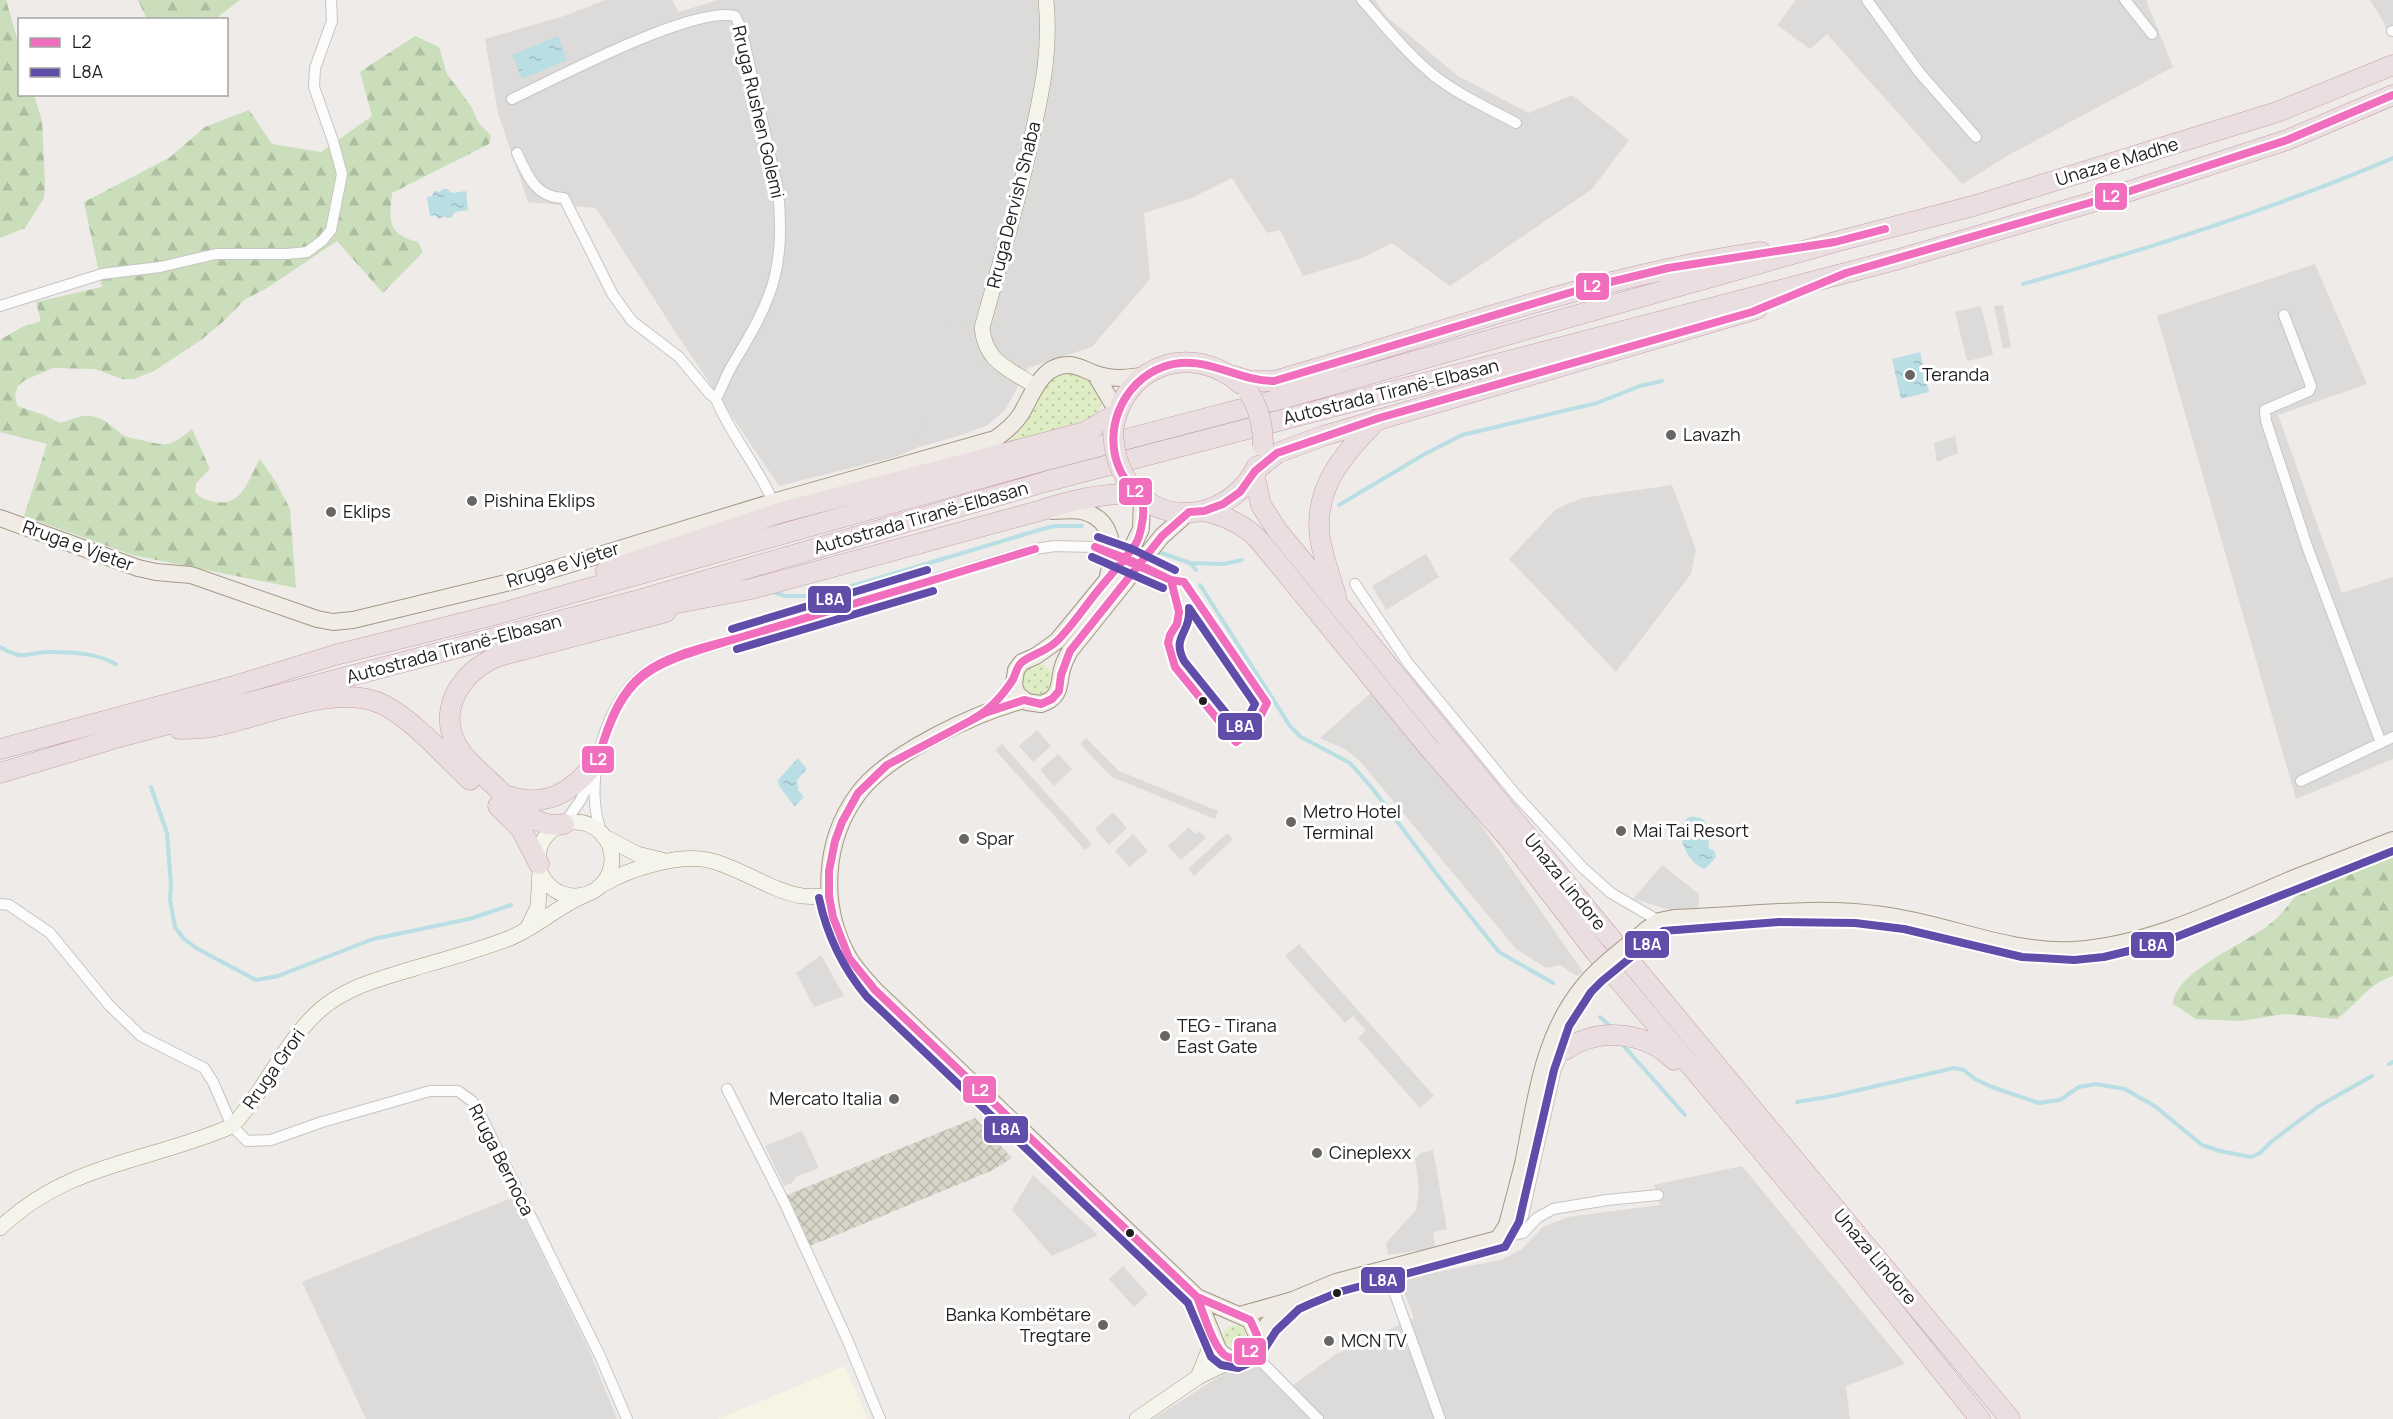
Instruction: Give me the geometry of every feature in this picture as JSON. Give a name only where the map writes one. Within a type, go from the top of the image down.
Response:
[{"type":"highway","name":"Unaza e Madhe","points":[[1835,242],[1973,206],[2277,112],[2393,65]]},
{"type":"highway","name":"Unaza e Madhe","points":[[1846,273],[2127,192],[2287,140],[2393,95]]},
{"type":"highway","points":[[1231,375],[1249,393],[1260,414],[1263,446],[1254,472],[1240,492],[1223,504],[1196,512],[1161,508],[1136,491],[1120,470],[1114,451],[1116,418],[1127,393],[1146,375],[1170,364],[1202,363],[1250,381],[1274,381],[1582,289],[1710,260],[1835,242]]},
{"type":"highway","name":"Autostrada Tiranë-Elbasan","points":[[0,749],[231,687],[335,655],[498,614],[1042,461],[1292,396],[1835,242]]},
{"type":"highway","points":[[1254,472],[1287,448],[1379,418],[1752,312],[1846,273]]},
{"type":"highway","name":"Autostrada Tiranë-Elbasan","points":[[0,773],[158,726],[527,630],[1048,481],[1846,273]]},
{"type":"highway","points":[[498,614],[538,593],[779,513],[1085,432],[1116,418]]},
{"type":"highway","points":[[1338,602],[1320,539],[1320,513],[1324,490],[1346,452],[1379,418]]},
{"type":"highway","name":"Unaza Lindore","points":[[1254,472],[1261,505],[1269,518],[1613,941],[2010,1419]]},
{"type":"highway","points":[[564,824],[554,825],[533,817],[514,805],[458,748],[452,734],[451,710],[455,693],[462,681],[478,666],[513,652],[1039,512],[1067,502],[1136,491]]},
{"type":"highway","name":"Unaza Lindore","points":[[1196,512],[1220,514],[1237,522],[1258,539],[1429,748],[1509,839],[1597,954],[1854,1263],[1980,1419]]},
{"type":"highway","points":[[527,630],[751,589]]},
{"type":"highway","points":[[158,726],[178,729],[214,727],[293,706],[339,698],[367,699],[382,704],[396,712],[428,740],[516,824],[532,848],[539,866]]},
{"type":"highway","points":[[500,791],[527,800],[554,797],[581,781],[598,760]]},
{"type":"highway","points":[[1565,1050],[1577,1042],[1592,1037],[1620,1035],[1644,1040],[1664,1050],[1765,1170],[1794,1192]]},
{"type":"main road","name":"Rruga Dervish Shaba","points":[[1035,386],[988,353],[982,328],[1020,191],[1046,72],[1049,42],[1046,0]]},
{"type":"main road","name":"Rruga e Vjeter","points":[[0,518],[138,568],[191,575],[304,616],[333,622],[365,618],[518,580],[773,502],[994,439],[1009,429],[1021,414],[1035,386],[1047,373],[1062,366],[1072,365],[1095,374],[1121,378],[1146,375]]},
{"type":"main road","points":[[1095,374],[1116,418]]},
{"type":"main road","points":[[985,713],[1013,680],[1018,665],[1057,641],[1136,543],[1141,529],[1136,491]]},
{"type":"main road","points":[[1039,512],[1079,510],[1092,515],[1103,525],[1113,543],[1113,558],[1107,579]]},
{"type":"main road","points":[[1060,675],[1070,651],[1162,537],[1196,512]]},
{"type":"main road","points":[[1036,656],[1052,662],[1060,675],[1061,686],[1052,699],[1041,704],[1024,700],[985,713],[887,765],[860,791],[835,841],[829,871],[829,896],[837,928],[849,958],[875,990],[1197,1297],[1253,1324],[1254,1346]]},
{"type":"main road","points":[[1013,680],[1015,690],[1024,700]]},
{"type":"main road","points":[[521,933],[531,923],[538,907],[540,850],[544,840],[554,828],[564,824],[580,823],[593,827],[603,836],[637,854],[674,861]]},
{"type":"main road","points":[[602,885],[609,874],[611,861],[609,848],[603,836]]},
{"type":"main road","points":[[1198,1377],[1219,1320],[1293,1300],[1323,1287],[1498,1239],[1507,1225],[1544,1066],[1560,1021],[1583,986],[1652,926],[1786,910],[1836,910],[1921,921],[2006,944],[2048,950],[2073,950],[2123,942],[2176,927],[2393,840]]},
{"type":"main road","points":[[539,866],[542,876],[555,890],[572,896],[585,895],[635,870],[674,861],[709,860],[793,894],[829,896]]},
{"type":"main road","name":"Rruga Grori","points":[[0,1228],[46,1192],[76,1178],[232,1126],[247,1110],[292,1038],[341,993],[375,979],[501,942],[521,933],[556,910],[585,895]]},
{"type":"main road","points":[[1197,1297],[1219,1351],[1223,1355],[1236,1358]]},
{"type":"main road","points":[[1137,1419],[1198,1377],[1254,1346],[1268,1324],[1293,1300]]},
{"type":"street","points":[[0,306],[102,274],[160,267],[216,254],[307,252],[323,240],[331,230],[342,174],[314,87],[315,68],[332,21],[331,0]]},
{"type":"street","points":[[1362,0],[1406,50],[1433,74],[1450,87],[1516,123]]},
{"type":"street","points":[[1867,0],[1920,72],[1976,137]]},
{"type":"street","points":[[2125,0],[2152,34]]},
{"type":"street","name":"Rruga Rushen Golemi","points":[[512,99],[663,30],[713,15],[735,16],[741,28],[777,185],[780,202],[778,243],[776,270],[770,293],[716,399]]},
{"type":"street","points":[[516,153],[530,181],[552,198],[564,198],[614,295],[632,321],[679,357],[716,399],[728,426],[768,490],[773,502]]},
{"type":"street","points":[[2284,315],[2311,386],[2309,392],[2265,410],[2266,421],[2308,549],[2381,743]]},
{"type":"street","points":[[603,836],[598,827],[593,786],[611,715],[623,695],[640,676],[664,661],[1035,549],[1055,546],[1094,547]]},
{"type":"street","points":[[1164,575],[1171,580],[1184,582]]},
{"type":"street","points":[[1355,584],[1408,663],[1516,795],[1583,868],[1652,926]]},
{"type":"street","points":[[2301,781],[2393,737]]},
{"type":"street","points":[[564,824],[580,801],[598,760]]},
{"type":"street","points":[[0,904],[9,905],[50,933],[109,1005],[141,1036],[204,1068],[213,1082],[232,1126]]},
{"type":"street","points":[[1498,1239],[1516,1228],[1523,1216],[1556,1068],[1565,1050]]},
{"type":"street","points":[[727,1089],[789,1214],[847,1339],[880,1419]]},
{"type":"street","name":"Rruga Bernoca","points":[[232,1126],[248,1141],[271,1140],[322,1122],[430,1091],[458,1091],[466,1095],[478,1110],[600,1356],[627,1419]]},
{"type":"street","points":[[1498,1239],[1523,1233],[1537,1218],[1553,1209],[1658,1195]]},
{"type":"street","points":[[1386,1269],[1440,1419]]},
{"type":"street","points":[[1254,1346],[1318,1419]]},
{"type":"shaded area","points":[[605,0],[672,0],[679,12],[718,0],[1375,0],[1386,16],[1458,76],[1529,113],[1572,95],[1629,140],[1592,189],[1450,286],[1392,243],[1362,258],[1303,276],[1280,230],[1267,233],[1232,178],[1189,199],[1144,213],[1150,279],[1092,347],[1028,368],[1005,410],[987,425],[895,457],[779,486],[674,330],[596,208],[528,202],[498,113],[485,39],[564,16]]},
{"type":"shaded area","points":[[1796,0],[2146,0],[2173,67],[2007,156],[1962,184],[1827,34],[1810,49],[1777,25]]},
{"type":"shaded area","points":[[2370,0],[2393,0],[2393,32],[2388,35],[2383,21]]},
{"type":"shaded area","points":[[2315,264],[2367,384],[2278,415],[2342,593],[2393,577],[2393,759],[2296,799],[2157,316]]},
{"type":"shaded area","points":[[2003,305],[2011,347],[2003,349],[1994,306]]},
{"type":"shaded area","points":[[1981,306],[1993,355],[1967,361],[1955,312]]},
{"type":"shaded area","points":[[976,317],[975,342],[978,361],[994,381],[1012,397],[1005,410],[987,425],[919,447],[921,363],[930,355],[938,331]]},
{"type":"shaded area","points":[[1955,436],[1958,453],[1937,462],[1934,443]]},
{"type":"shaded area","points":[[1672,485],[1696,550],[1691,574],[1616,672],[1509,559],[1556,509],[1582,498]]},
{"type":"shaded area","points":[[1426,554],[1439,577],[1386,610],[1372,586]]},
{"type":"shaded area","points":[[1373,691],[1468,806],[1583,972],[1577,976],[1560,965],[1546,968],[1516,949],[1360,761],[1346,750],[1320,738]]},
{"type":"shaded area","points":[[1037,730],[1051,746],[1033,762],[1019,746]]},
{"type":"shaded area","points":[[1086,738],[1119,771],[1218,811],[1215,819],[1112,777],[1080,744]]},
{"type":"shaded area","points":[[1002,744],[1092,844],[1085,850],[995,750]]},
{"type":"shaded area","points":[[1058,754],[1072,769],[1054,786],[1040,770]]},
{"type":"shaded area","points":[[1113,812],[1127,828],[1109,845],[1095,829]]},
{"type":"shaded area","points":[[1189,827],[1195,834],[1199,831],[1206,838],[1181,860],[1168,846]]},
{"type":"shaded area","points":[[1227,833],[1233,839],[1194,876],[1188,869]]},
{"type":"shaded area","points":[[1133,834],[1148,851],[1129,867],[1115,851]]},
{"type":"shaded area","points":[[1662,865],[1699,894],[1698,913],[1674,911],[1633,899]]},
{"type":"shaded area","points":[[1299,944],[1434,1096],[1420,1108],[1358,1038],[1366,1030],[1353,1016],[1345,1023],[1285,956]]},
{"type":"shaded area","points":[[821,955],[844,996],[814,1007],[796,973]]},
{"type":"shaded area","points":[[975,1118],[1012,1158],[993,1170],[810,1246],[787,1195]]},
{"type":"shaded area","points":[[802,1131],[819,1168],[796,1177],[792,1183],[784,1186],[765,1146]]},
{"type":"shaded area","points":[[1433,1150],[1447,1229],[1433,1232],[1435,1248],[1388,1255],[1386,1243],[1416,1210],[1419,1189],[1415,1159],[1421,1153]]},
{"type":"shaded area","points":[[1742,1166],[1905,1364],[1846,1386],[1850,1419],[1153,1419],[1226,1372],[1253,1365],[1265,1359],[1292,1386],[1336,1354],[1414,1318],[1399,1279],[1501,1260],[1522,1249],[1543,1227],[1568,1217],[1660,1205],[1654,1185]]},
{"type":"shaded area","points":[[1033,1175],[1098,1235],[1052,1256],[1012,1210]]},
{"type":"shaded area","points":[[514,1197],[589,1350],[617,1419],[366,1419],[302,1282]]},
{"type":"shaded area","points":[[1123,1266],[1148,1294],[1134,1307],[1109,1279]]},
{"type":"shaded area","points":[[845,1366],[867,1419],[718,1419]]},
{"type":"green space","points":[[0,0],[6,0],[18,42],[18,96],[34,96],[42,121],[45,183],[44,198],[25,228],[0,238]]},
{"type":"green space","points":[[138,0],[240,0],[216,18],[147,18]]},
{"type":"green space","points":[[415,36],[439,47],[447,74],[471,106],[478,122],[491,136],[489,144],[392,193],[390,211],[392,225],[400,235],[418,242],[423,252],[383,293],[337,241],[267,288],[244,300],[201,340],[154,371],[134,379],[122,379],[95,369],[53,368],[25,380],[18,386],[15,395],[17,406],[60,423],[81,416],[96,417],[107,422],[125,436],[157,443],[168,444],[178,440],[192,429],[210,469],[196,483],[195,492],[210,501],[225,502],[239,495],[260,459],[290,509],[296,588],[132,555],[24,516],[47,444],[0,432],[0,340],[22,327],[41,321],[36,302],[102,287],[84,202],[169,158],[205,127],[249,110],[272,144],[321,152],[372,116],[360,72]]},
{"type":"green space","points":[[1070,372],[1085,379],[1097,390],[1101,403],[1095,419],[999,449],[1023,427],[1041,392],[1052,378]]},
{"type":"green space","points":[[1037,664],[1048,669],[1053,680],[1048,691],[1037,696],[1026,691],[1021,680],[1026,669]]},
{"type":"green space","points":[[2393,847],[2393,976],[2370,989],[2337,1019],[2285,1014],[2240,1021],[2196,1019],[2173,1004],[2177,992],[2185,981],[2213,959],[2270,924],[2309,884],[2334,870]]},
{"type":"green space","points":[[1235,1325],[1243,1328],[1246,1336],[1243,1344],[1235,1347],[1227,1344],[1224,1336],[1227,1328]]},
{"type":"water","points":[[558,36],[567,60],[522,79],[512,55]]},
{"type":"water","points":[[443,189],[452,193],[466,191],[468,210],[455,212],[451,218],[444,216],[439,219],[435,215],[430,216],[427,197],[432,196],[434,191],[440,192]]},
{"type":"water","name":"Teranda","points":[[1920,352],[1929,392],[1901,399],[1892,359]]},
{"type":"water","points":[[798,758],[807,769],[797,780],[798,790],[804,797],[795,807],[779,786],[778,780]]},
{"type":"water","points":[[1689,817],[1702,819],[1707,826],[1709,849],[1714,850],[1716,857],[1705,869],[1698,866],[1687,854],[1681,837],[1681,829]]},
{"type":"waterway","points":[[2023,284],[2210,227],[2348,177],[2393,158]]},
{"type":"waterway","points":[[1339,505],[1423,455],[1462,435],[1597,403],[1640,386],[1662,381]]},
{"type":"waterway","points":[[774,592],[785,596],[819,596],[1039,530],[1055,526],[1082,526]]},
{"type":"waterway","points":[[1159,552],[1190,563],[1224,564],[1242,560]]},
{"type":"waterway","points":[[1190,563],[1196,570]]},
{"type":"waterway","points":[[1200,585],[1290,726],[1301,737],[1350,763],[1499,952],[1553,983]]},
{"type":"waterway","points":[[0,647],[20,655],[42,652],[84,654],[100,657],[116,664]]},
{"type":"waterway","points":[[151,787],[167,833],[170,900],[175,927],[183,938],[196,948],[256,980],[278,976],[373,939],[469,919],[511,905]]},
{"type":"waterway","points":[[1600,1017],[1611,1027]]},
{"type":"waterway","points":[[1622,1044],[1685,1115]]},
{"type":"waterway","points":[[2389,1064],[2393,1062]]},
{"type":"waterway","points":[[1797,1102],[1954,1068],[1964,1070],[1975,1079],[1992,1087],[2039,1103],[2060,1100],[2079,1087],[2096,1084],[2125,1089],[2156,1107],[2202,1145],[2251,1157],[2260,1153],[2272,1141],[2319,1106],[2372,1076]]},
{"type":"tunnel","points":[[1136,564],[1164,575]]},
{"type":"transit line","name":"L2","points":[[1197,1297],[875,990],[849,958],[833,917],[829,896],[829,871],[835,841],[842,822],[858,793],[887,765],[985,713],[1024,700],[1041,704],[1052,699],[1059,691],[1061,675],[1070,651],[1162,536],[1189,512],[1204,511],[1223,504],[1240,492],[1255,471],[1277,453],[1379,418],[1752,312],[1846,273],[2127,192],[2287,140],[2393,95]]},
{"type":"transit line","name":"L2","points":[[973,719],[999,698],[1012,681],[1022,662],[1049,647],[1062,636],[1136,543],[1142,526],[1143,506],[1138,494],[1121,472],[1115,457],[1113,441],[1119,410],[1126,396],[1149,374],[1177,363],[1191,363],[1246,377],[1274,381],[1582,289],[1668,268],[1835,242],[1885,229]]},
{"type":"transit line","name":"L8A","points":[[1098,537],[1132,549],[1175,570]]},
{"type":"transit line","name":"L2","points":[[1095,547],[1128,559],[1171,580]]},
{"type":"transit line","name":"L2","points":[[1095,547],[1171,580]]},
{"type":"transit line","name":"L2","points":[[930,581],[1035,549]]},
{"type":"transit line","name":"L2","points":[[930,581],[1035,549]]},
{"type":"transit line","name":"L8A","points":[[1092,557],[1163,588]]},
{"type":"transit line","name":"L8A","points":[[732,629],[927,570]]},
{"type":"transit line","name":"L2","points":[[1171,580],[1184,582],[1267,703],[1254,729],[1236,742],[1175,667],[1168,643],[1177,624],[1179,612],[1171,580]]},
{"type":"transit line","name":"L2","points":[[735,639],[930,581]]},
{"type":"transit line","name":"L2","points":[[735,639],[930,581]]},
{"type":"transit line","name":"L8A","points":[[737,649],[933,591]]},
{"type":"transit line","name":"L8A","points":[[1189,608],[1255,704],[1246,722],[1238,728],[1184,661],[1180,640],[1189,617],[1189,608]]},
{"type":"transit line","name":"L2","points":[[735,639],[681,656],[644,675],[618,706],[598,760],[617,706],[629,688],[643,674],[660,663],[681,655],[735,639]]},
{"type":"transit line","name":"L8A","points":[[819,898],[826,925],[837,950],[850,974],[867,997],[1188,1303],[1211,1357],[1221,1365],[1238,1368],[1258,1359],[1276,1331],[1299,1309],[1310,1304],[1339,1292],[1505,1247],[1519,1222],[1554,1070],[1569,1026],[1591,992],[1663,931],[1779,922],[1855,923],[1904,929],[2022,957],[2074,960],[2104,957],[2161,943],[2393,851]]},
{"type":"transit line","name":"L2","points":[[1197,1297],[1250,1320],[1257,1335],[1251,1351],[1234,1358],[1223,1354],[1214,1340],[1197,1297]]},
{"type":"place","name":"Teranda","points":[[1910,375]]},
{"type":"place","name":"Lavazh","points":[[1671,435]]},
{"type":"place","name":"Pishina Eklips","points":[[472,501]]},
{"type":"place","name":"Eklips","points":[[331,512]]},
{"type":"place","name":"Metro Hotel Terminal","points":[[1291,822]]},
{"type":"place","name":"Mai Tai Resort","points":[[1621,831]]},
{"type":"place","name":"Spar","points":[[964,839]]},
{"type":"place","name":"TEG - Tirana East Gate","points":[[1165,1036]]},
{"type":"place","name":"Mercato Italia","points":[[894,1099]]},
{"type":"place","name":"Cineplexx","points":[[1317,1153]]},
{"type":"place","name":"Banka Kombëtare Tregtare","points":[[1103,1325]]},
{"type":"place","name":"MCN TV","points":[[1329,1341]]}]
